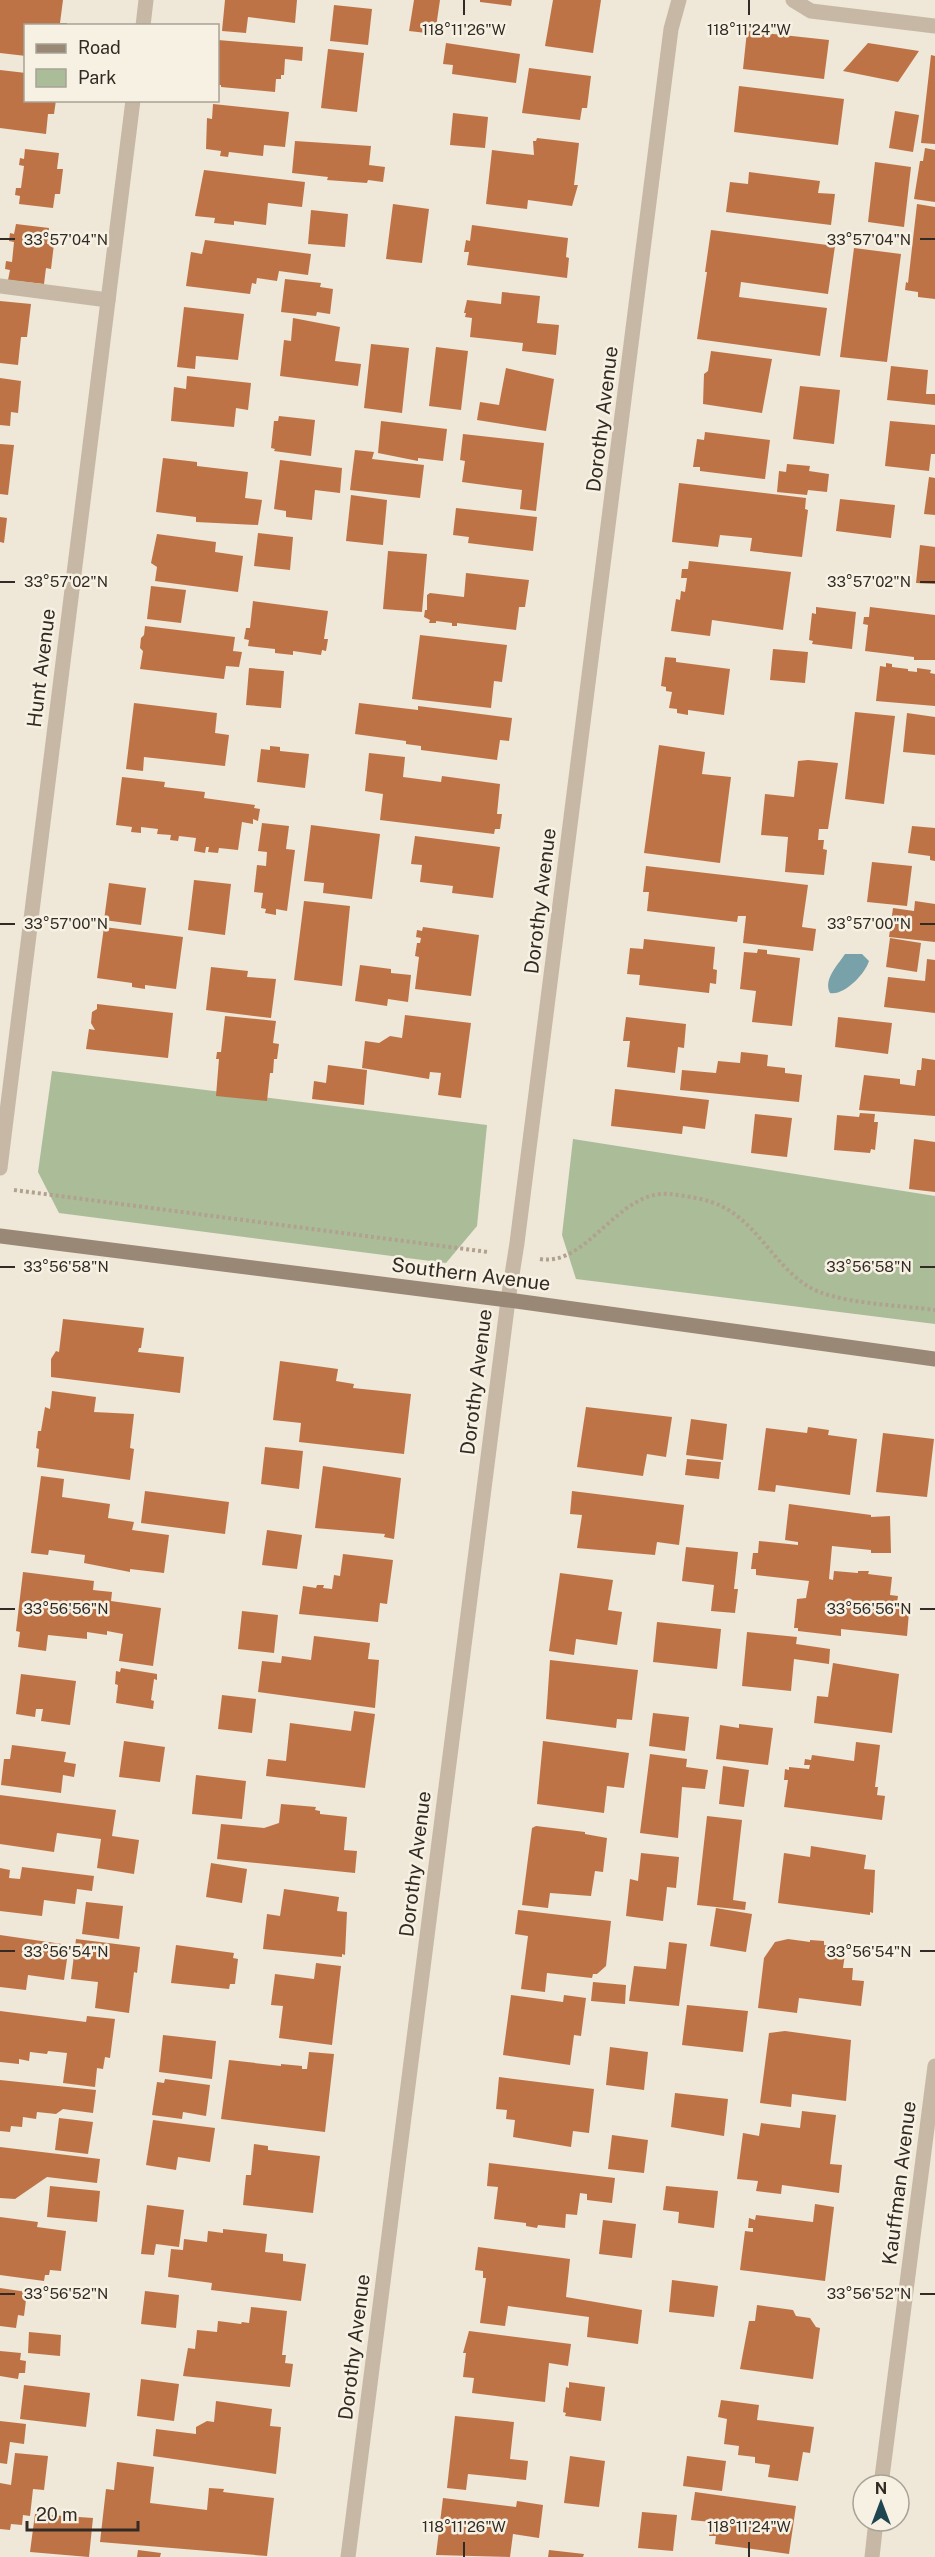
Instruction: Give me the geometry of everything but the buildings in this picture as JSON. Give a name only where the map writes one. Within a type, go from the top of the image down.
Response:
[{"type":"street","points":[[143,24],[146,0]]},
{"type":"street","name":"Dorothy Avenue","points":[[348,2557],[508,1299],[577,786],[671,29],[679,0]]},
{"type":"street","points":[[793,0],[811,11],[935,26]]},
{"type":"street","name":"Hunt Avenue","points":[[0,1168],[134,102]]},
{"type":"street","points":[[0,286],[108,300]]},
{"type":"street","name":"Southern Avenue","points":[[0,1236],[508,1299],[935,1359]]},
{"type":"street","name":"Kauffman Avenue","points":[[883,2473],[935,2066]]},
{"type":"street","points":[[872,2557],[875,2533]]},
{"type":"path","points":[[26,1192],[478,1250]]},
{"type":"path","points":[[552,1261],[573,1251],[635,1202],[651,1195],[668,1194],[723,1206],[745,1222],[786,1268],[807,1286],[832,1296],[935,1310]]},
{"type":"green space","points":[[52,1071],[487,1125],[477,1226],[446,1263],[59,1213],[38,1172]]},
{"type":"green space","points":[[573,1139],[935,1196],[935,1324],[576,1279],[562,1235]]},
{"type":"water","points":[[845,954],[862,954],[869,961],[863,972],[847,988],[830,993],[828,983],[830,977]]}]
